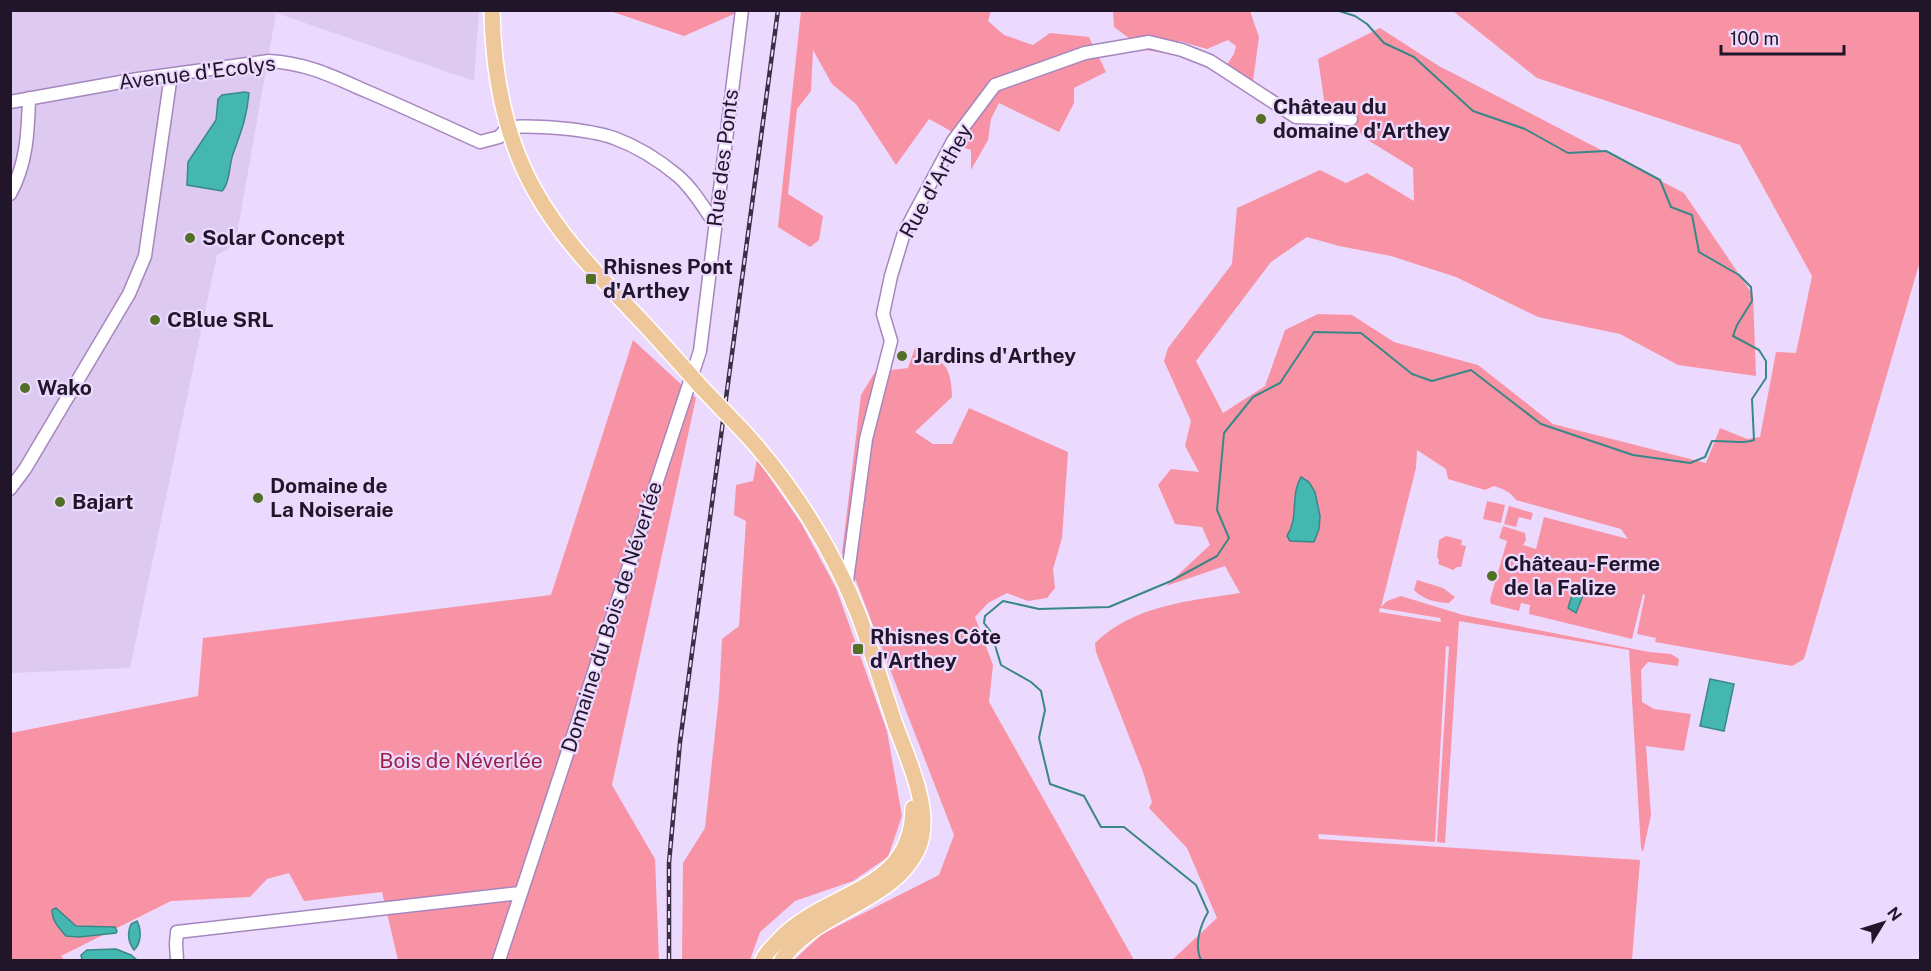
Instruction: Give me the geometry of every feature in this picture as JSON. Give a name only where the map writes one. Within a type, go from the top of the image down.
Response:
[{"type":"main road","points":[[492,10],[494,60],[499,93],[516,150],[535,191],[560,230],[592,270],[763,453],[795,497],[820,537],[858,616],[914,776],[922,809],[923,828],[920,845],[907,868],[893,881],[820,925],[787,952],[782,960]]},
{"type":"main road","points":[[763,960],[786,934],[806,918],[874,882],[893,867],[905,850],[912,827],[913,806],[904,758],[892,715]]},
{"type":"street","name":"Rue des Ponts","points":[[696,381],[742,10]]},
{"type":"street","name":"Rue d'Arthey","points":[[846,588],[866,438],[891,341],[883,314],[891,276],[904,233],[953,141],[994,85],[1085,53],[1149,42],[1182,50],[1210,61],[1296,117],[1351,119]]},
{"type":"street","name":"Avenue d'Ecolys","points":[[10,102],[269,61],[290,62],[320,71],[480,142],[499,137],[508,127]]},
{"type":"street","points":[[10,489],[25,469],[129,294],[145,256],[171,75]]},
{"type":"street","points":[[10,194],[18,180],[27,142],[29,98]]},
{"type":"street","points":[[508,127],[566,129],[615,139],[654,159],[680,177],[715,224]]},
{"type":"street","name":"Domaine du Bois de Néverlée","points":[[499,960],[696,381]]},
{"type":"street","points":[[177,960],[177,932],[520,893]]},
{"type":"shaded area","points":[[10,11],[479,11],[474,81],[276,13],[235,245],[217,255],[130,668],[11,673]]},
{"type":"shaded area","points":[[249,93],[247,110],[225,188],[222,191],[187,185],[188,162],[216,120],[218,99],[222,95]]},
{"type":"shaded area","points":[[1301,477],[1309,482],[1315,492],[1320,516],[1319,529],[1314,542],[1290,541],[1287,536],[1293,522],[1296,491]]},
{"type":"shaded area","points":[[1576,588],[1583,590],[1584,593],[1576,613],[1568,608]]},
{"type":"shaded area","points":[[1710,679],[1734,684],[1724,731],[1700,726]]},
{"type":"shaded area","points":[[56,908],[76,926],[115,927],[117,931],[116,933],[79,937],[66,936],[53,918],[52,910]]},
{"type":"shaded area","points":[[137,921],[140,937],[134,950],[129,941],[129,931],[131,924]]},
{"type":"shaded area","points":[[116,949],[137,960],[82,960],[81,955],[87,950]]},
{"type":"green space","points":[[734,10],[734,14],[684,36],[610,11]]},
{"type":"green space","points":[[801,11],[991,11],[988,21],[1004,35],[1033,45],[1050,33],[1089,37],[1106,72],[1074,88],[1074,103],[1059,132],[999,103],[991,119],[988,140],[971,170],[971,150],[965,148],[960,136],[929,119],[896,165],[856,104],[832,84],[813,50],[811,91],[797,109],[788,194],[823,216],[819,240],[810,247],[778,227]]},
{"type":"green space","points":[[1113,11],[1250,11],[1259,37],[1253,81],[1234,83],[1220,75],[1234,54],[1236,46],[1228,40],[1207,49],[1179,41],[1170,54],[1145,50],[1114,27]]},
{"type":"green space","points":[[1453,11],[1920,11],[1920,261],[1804,659],[1792,666],[1655,642],[1656,638],[1637,634],[1645,595],[1643,594],[1632,639],[1529,614],[1530,605],[1521,603],[1519,611],[1491,604],[1490,600],[1507,541],[1499,538],[1503,526],[1525,533],[1526,540],[1523,545],[1536,549],[1544,517],[1628,539],[1621,529],[1516,500],[1498,487],[1494,486],[1485,490],[1448,479],[1446,469],[1417,450],[1416,468],[1381,607],[1387,601],[1401,596],[1463,615],[1649,652],[1671,654],[1679,659],[1678,666],[1648,662],[1641,670],[1642,702],[1654,709],[1691,714],[1684,751],[1646,746],[1651,815],[1643,852],[1629,650],[1459,621],[1445,843],[1437,842],[1449,647],[1446,646],[1435,842],[1318,834],[1319,839],[1640,860],[1632,960],[1172,960],[1217,918],[1187,848],[1149,808],[1152,802],[1143,772],[1096,652],[1095,643],[1110,630],[1145,613],[1182,602],[1240,593],[1225,566],[1166,586],[1210,545],[1202,527],[1175,524],[1158,485],[1171,469],[1199,472],[1185,446],[1191,421],[1164,361],[1168,348],[1232,264],[1237,208],[1320,170],[1346,183],[1367,173],[1414,201],[1413,168],[1363,137],[1349,115],[1326,113],[1318,59],[1380,28],[1439,66],[1684,193],[1753,295],[1756,376],[1678,365],[1620,334],[1538,317],[1456,277],[1391,256],[1307,237],[1271,262],[1196,361],[1223,413],[1265,386],[1285,330],[1318,314],[1352,315],[1394,342],[1478,365],[1553,424],[1706,463],[1720,428],[1747,439],[1760,437],[1776,352],[1796,353],[1812,276],[1740,145],[1537,78]],"holes":[[[1297,483],[1320,516],[1287,536],[1293,528]],[[1380,608],[1440,618],[1441,622],[1379,612]]]},
{"type":"green space","name":"Bois de Néverlée","points":[[633,340],[696,398],[612,785],[655,859],[659,960],[398,960],[382,892],[304,901],[289,873],[267,879],[250,897],[171,901],[61,956],[64,960],[11,960],[11,733],[198,696],[203,638],[551,595]]},
{"type":"green space","points":[[915,348],[939,361],[948,370],[952,397],[915,432],[933,444],[952,444],[969,408],[1068,452],[1062,538],[1053,569],[1055,588],[1047,598],[1028,601],[1007,593],[988,603],[975,617],[993,665],[989,702],[1134,960],[794,960],[822,934],[939,875],[954,835],[856,581],[842,553],[861,395],[875,372],[908,368]]},
{"type":"green space","points":[[757,459],[801,523],[836,588],[887,731],[902,816],[888,857],[853,881],[795,901],[760,932],[750,960],[682,960],[683,863],[705,828],[719,696],[722,639],[739,626],[746,521],[734,515],[736,485],[753,481]]},
{"type":"green space","points":[[1487,501],[1505,505],[1501,523],[1483,519]]},
{"type":"green space","points":[[1509,506],[1533,513],[1531,520],[1519,517],[1516,527],[1504,524]]},
{"type":"green space","points":[[1446,536],[1462,540],[1461,545],[1466,546],[1461,567],[1453,570],[1438,564],[1439,540]]},
{"type":"green space","points":[[1417,580],[1443,588],[1455,597],[1449,603],[1425,598],[1414,590]]},
{"type":"waterway","points":[[1201,960],[1198,948],[1199,936],[1208,912],[1196,885],[1124,827],[1101,827],[1084,796],[1050,784],[1039,738],[1045,710],[1041,691],[1031,682],[1001,665],[991,632],[984,623],[985,616],[1003,601],[1039,609],[1109,607],[1171,581],[1217,556],[1229,538],[1217,510],[1224,433],[1253,397],[1280,383],[1314,332],[1361,333],[1412,374],[1432,381],[1471,370],[1541,424],[1633,455],[1690,463],[1705,457],[1712,441],[1754,440],[1752,399],[1766,378],[1766,361],[1759,350],[1733,336],[1752,301],[1751,287],[1739,275],[1699,252],[1692,215],[1671,207],[1660,180],[1606,151],[1568,153],[1525,129],[1473,111],[1414,57],[1384,43],[1367,24],[1355,16],[1336,10]]},
{"type":"railway","points":[[669,960],[669,863],[680,742],[778,10]]},
{"type":"place","name":"Château du domaine d'Arthey","points":[[1261,119]]},
{"type":"place","name":"Solar Concept","points":[[190,238]]},
{"type":"place","name":"Rhisnes Pont d'Arthey","points":[[591,279]]},
{"type":"place","name":"CBlue SRL","points":[[155,320]]},
{"type":"place","name":"Jardins d'Arthey","points":[[902,356]]},
{"type":"place","name":"Wako","points":[[25,388]]},
{"type":"place","name":"Domaine de La Noiseraie","points":[[258,498]]},
{"type":"place","name":"Bajart","points":[[60,502]]},
{"type":"place","name":"Château-Ferme de la Falize","points":[[1492,576]]},
{"type":"place","name":"Rhisnes Côte d'Arthey","points":[[858,649]]}]
